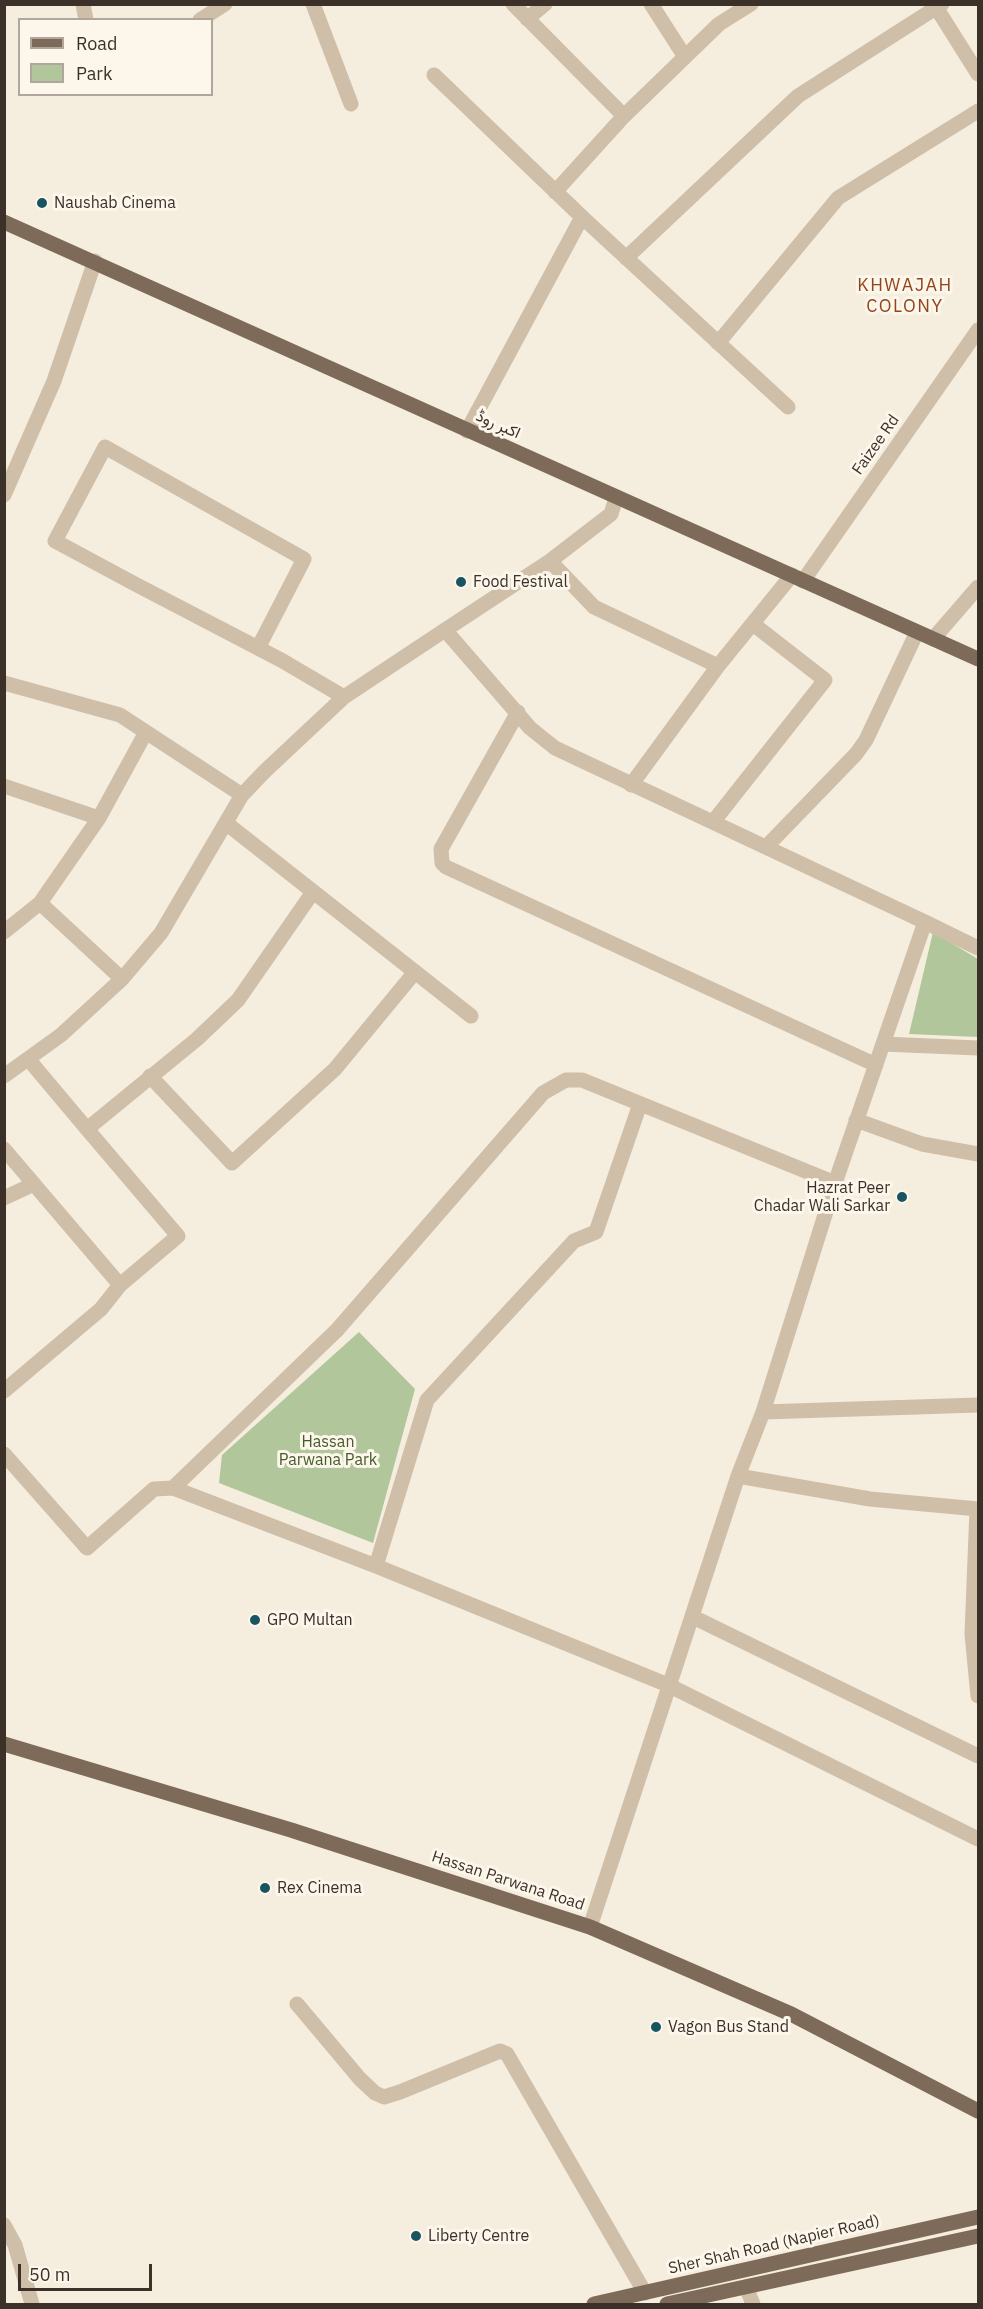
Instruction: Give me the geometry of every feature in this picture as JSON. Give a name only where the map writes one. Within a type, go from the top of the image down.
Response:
[{"type":"main road","name":"اکبر روڈ","points":[[4,222],[978,659]]},
{"type":"main road","name":"Hassan Parwana Road","points":[[4,1744],[291,1830],[590,1926],[791,2014],[978,2111]]},
{"type":"main road","name":"Sher Shah Road (Napier Road)","points":[[594,2304],[978,2217]]},
{"type":"main road","points":[[962,2221],[972,2237]]},
{"type":"main road","name":"Sher Shah Road (Napier Road)","points":[[667,2304],[972,2237]]},
{"type":"street","points":[[203,18],[225,4]]},
{"type":"street","points":[[313,4],[351,104]]},
{"type":"street","points":[[513,4],[624,116]]},
{"type":"street","points":[[527,19],[545,4]]},
{"type":"street","points":[[651,4],[685,57]]},
{"type":"street","points":[[555,192],[624,116],[719,24],[751,4]]},
{"type":"street","points":[[626,258],[798,96],[937,6],[978,74]]},
{"type":"street","points":[[434,75],[555,192],[788,407]]},
{"type":"street","points":[[718,343],[838,198],[978,111]]},
{"type":"street","points":[[467,431],[582,217]]},
{"type":"street","points":[[4,495],[54,381],[95,261]]},
{"type":"street","name":"Faizee Rd","points":[[631,785],[718,666],[753,624],[797,578],[978,330]]},
{"type":"street","points":[[258,648],[304,559],[105,447],[55,541],[258,648],[344,697]]},
{"type":"street","points":[[4,1076],[61,1035],[122,980],[161,933],[242,795],[296,740],[344,697],[550,561],[611,514],[616,498]]},
{"type":"street","points":[[550,561],[594,607],[718,666]]},
{"type":"street","points":[[933,639],[978,587]]},
{"type":"street","points":[[713,822],[825,680],[753,624]]},
{"type":"street","points":[[446,630],[530,728],[555,748],[978,948]]},
{"type":"street","points":[[766,847],[861,747],[917,632]]},
{"type":"street","points":[[4,683],[120,715],[242,795]]},
{"type":"street","points":[[518,712],[441,849],[442,863],[446,867],[876,1065]]},
{"type":"street","points":[[4,932],[40,903],[99,818],[146,732]]},
{"type":"street","points":[[4,786],[99,818]]},
{"type":"street","points":[[226,823],[471,1016]]},
{"type":"street","points":[[87,1129],[197,1039],[238,1000],[313,892]]},
{"type":"street","points":[[40,903],[122,980]]},
{"type":"street","points":[[590,1926],[738,1476],[763,1412],[856,1120],[926,922]]},
{"type":"street","points":[[150,1076],[232,1163],[335,1069],[415,972]]},
{"type":"street","points":[[883,1044],[978,1048]]},
{"type":"street","points":[[4,1391],[101,1309],[120,1285],[178,1236],[29,1060]]},
{"type":"street","points":[[174,1488],[337,1330],[543,1093],[566,1080],[582,1080],[835,1183]]},
{"type":"street","points":[[376,1566],[427,1400],[574,1241],[596,1232],[640,1104]]},
{"type":"street","points":[[856,1120],[921,1144],[978,1154]]},
{"type":"street","points":[[4,1149],[120,1285]]},
{"type":"street","points":[[4,1198],[34,1184]]},
{"type":"street","points":[[763,1412],[978,1405]]},
{"type":"street","points":[[4,1454],[87,1548],[154,1489],[174,1488],[376,1566],[668,1685],[978,1839]]},
{"type":"street","points":[[738,1476],[870,1499],[978,1509],[972,1634],[978,1696]]},
{"type":"street","points":[[693,1617],[978,1756]]},
{"type":"street","points":[[297,2004],[360,2079],[375,2093],[384,2097],[500,2051],[507,2054],[645,2293]]},
{"type":"street","points":[[6,2231],[15,2245],[32,2304]]},
{"type":"street","points":[[746,2287],[753,2304]]},
{"type":"green space","points":[[933,932],[978,959],[978,1037],[909,1034]]},
{"type":"green space","name":"Hassan Parwana Park","points":[[359,1332],[415,1389],[373,1543],[219,1483],[222,1455]]},
{"type":"place","name":"Naushab Cinema","points":[[42,203]]},
{"type":"place","name":"Food Festival","points":[[461,582]]},
{"type":"place","name":"Hazrat Peer Chadar Wali Sarkar","points":[[902,1197]]},
{"type":"place","name":"GPO Multan","points":[[255,1620]]},
{"type":"place","name":"Rex Cinema","points":[[265,1888]]},
{"type":"place","name":"Vagon Bus Stand","points":[[656,2027]]},
{"type":"place","name":"Liberty Centre","points":[[416,2236]]},
{"type":"district","name":"KHWAJAH COLONY","points":[[905,296]]}]
